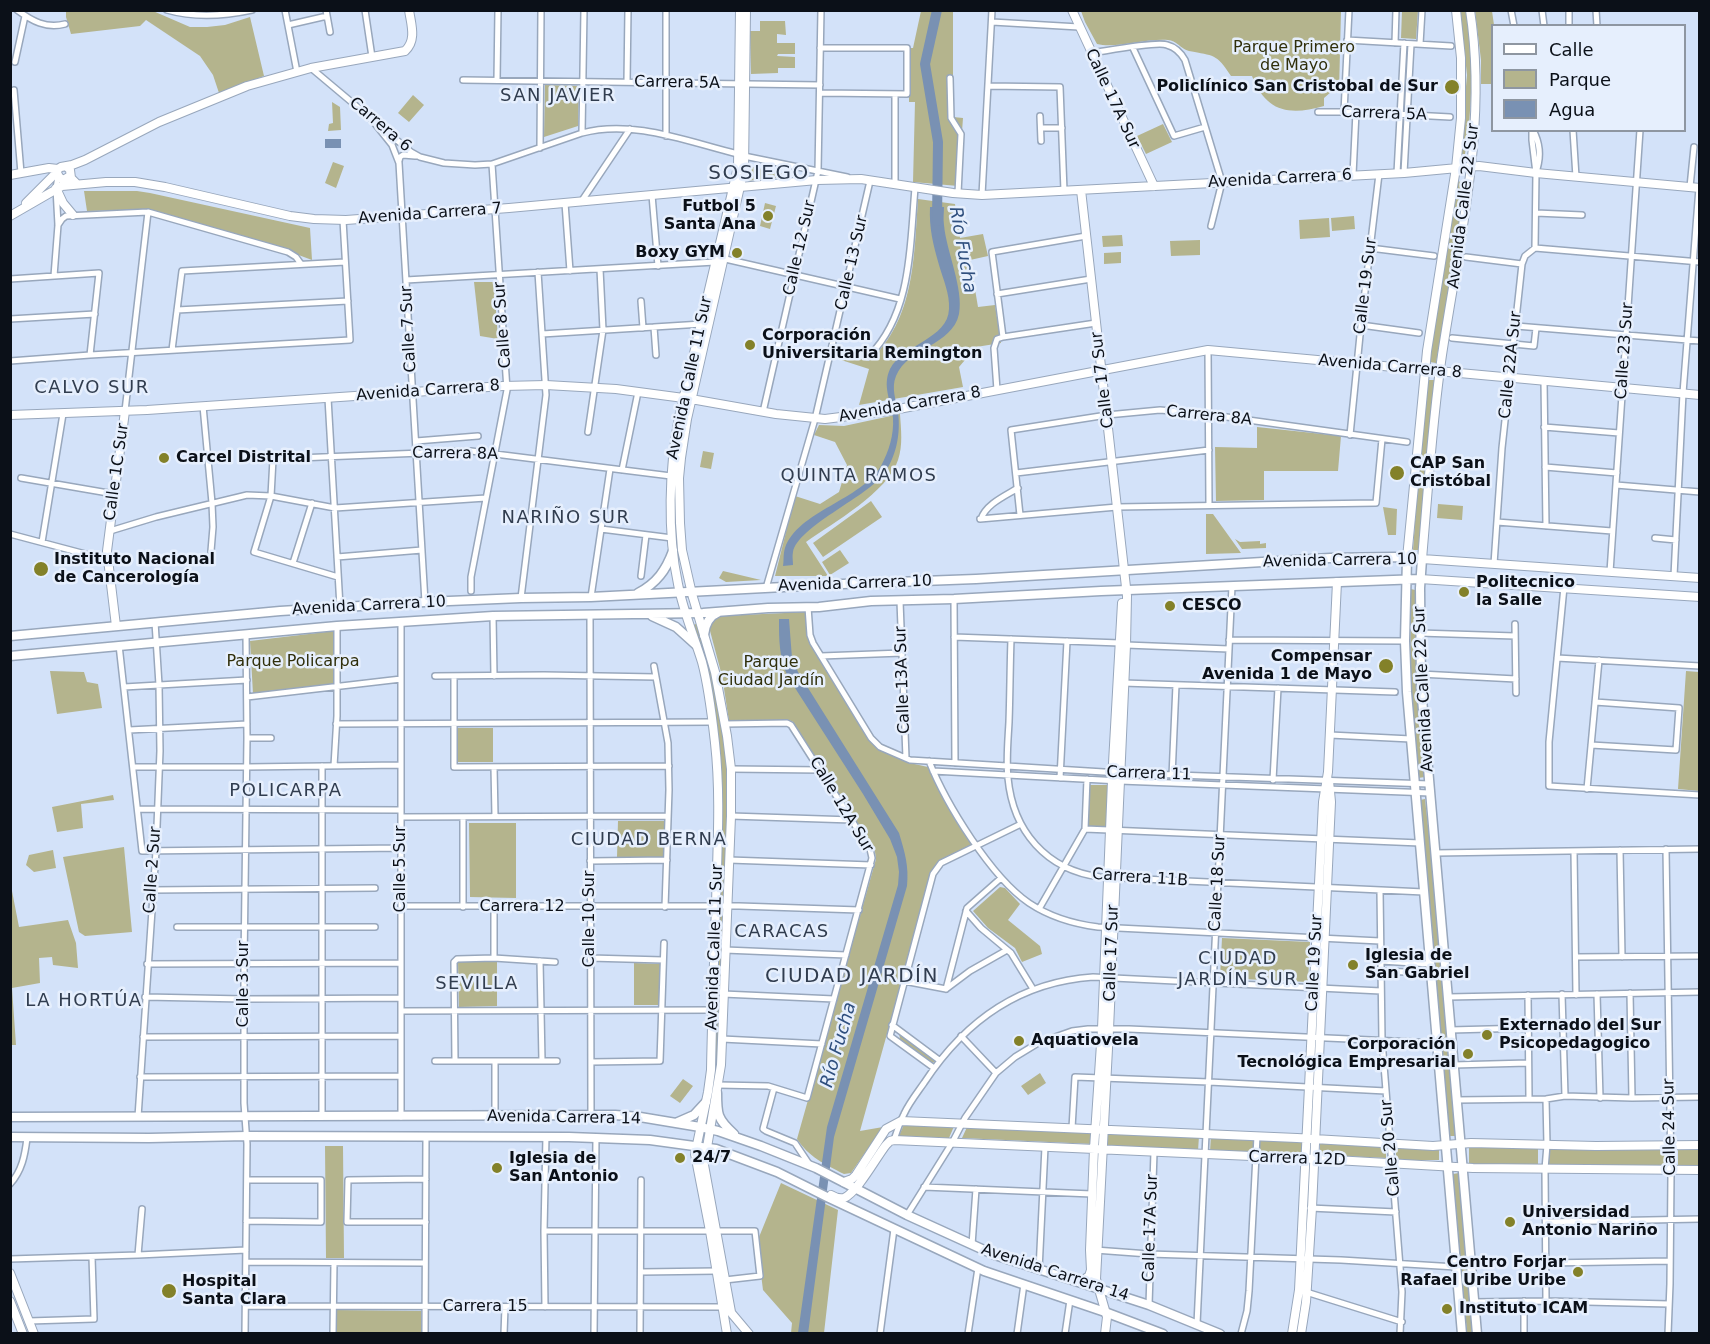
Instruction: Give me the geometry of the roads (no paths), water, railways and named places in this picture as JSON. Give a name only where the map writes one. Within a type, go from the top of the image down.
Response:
[{"type":"main road","points":[[13,215],[63,172],[191,108],[247,86],[311,68],[403,51],[408,48],[413,38],[409,10]]},
{"type":"main road","name":"Avenida Calle 11 Sur","points":[[740,10],[742,84]]},
{"type":"main road","name":"Avenida Calle 11 Sur","points":[[727,1310],[725,1280],[696,1164],[696,1146],[710,1077],[718,795],[712,722],[704,671],[680,592],[673,551],[671,476],[674,444],[687,399],[736,187],[741,155],[746,10]]},
{"type":"main road","name":"Calle 17A Sur","points":[[1072,10],[1154,186]]},
{"type":"main road","name":"Avenida Calle 22 Sur","points":[[1456,10],[1460,42],[1462,106],[1456,168],[1424,371],[1407,558],[1405,641],[1406,680],[1462,1334]]},
{"type":"main road","name":"Avenida Calle 22 Sur","points":[[1470,10],[1477,86],[1471,166],[1460,257],[1440,372],[1420,579],[1419,633],[1420,674],[1477,1334]]},
{"type":"main road","name":"Avenida Carrera 6","points":[[861,180],[981,195],[1401,173],[1484,166],[1699,188]]},
{"type":"main road","points":[[10,175],[49,168],[63,172],[76,184]]},
{"type":"main road","name":"Avenida Carrera 7","points":[[13,215],[56,188],[76,184],[122,182],[150,184],[290,216],[343,220],[495,209],[817,180],[861,180]]},
{"type":"main road","points":[[56,188],[65,207],[73,215]]},
{"type":"main road","name":"Calle 17 Sur","points":[[1080,1282],[1087,1279],[1090,1274],[1094,1250],[1125,590],[1125,570],[1081,190]]},
{"type":"main road","name":"Avenida Carrera 8","points":[[10,415],[125,411],[546,385],[638,392],[763,412],[833,419],[899,409],[1208,350],[1700,394]]},
{"type":"main road","name":"Avenida Calle 11 Sur","points":[[687,399],[679,498],[682,550],[691,591],[715,672],[731,769],[722,1039],[718,1089],[704,1165],[714,1231],[717,1271],[727,1310],[749,1334]]},
{"type":"main road","name":"Calle 1C Sur","points":[[116,626],[108,560],[125,411]]},
{"type":"main road","points":[[635,594],[656,581],[668,565],[673,551]]},
{"type":"main road","name":"Avenida Carrera 10","points":[[10,636],[340,607],[932,581],[1330,558],[1407,558],[1700,578]]},
{"type":"main road","name":"Avenida Carrera 10","points":[[10,656],[337,626],[493,616],[697,613],[808,608],[849,603],[1125,590],[1420,579],[1700,597]]},
{"type":"main road","name":"Calle 19 Sur","points":[[1301,1334],[1323,888],[1325,839],[1323,802],[1328,782],[1337,582]]},
{"type":"main road","points":[[704,635],[709,619],[720,611]]},
{"type":"main road","points":[[646,614],[676,627],[696,645]]},
{"type":"main road","points":[[718,1089],[717,1113],[720,1120],[739,1138]]},
{"type":"main road","points":[[676,1123],[694,1115],[706,1102]]},
{"type":"main road","name":"Avenida Carrera 14","points":[[10,1117],[627,1116],[700,1127],[739,1138],[813,1167],[907,1215],[995,1255],[1149,1305],[1220,1334]]},
{"type":"main road","points":[[844,1182],[856,1175],[886,1129],[901,1121]]},
{"type":"main road","name":"Carrera 12D","points":[[901,1121],[1390,1144],[1700,1145]]},
{"type":"main road","name":"Avenida Carrera 14","points":[[10,1137],[546,1136],[650,1140],[696,1146],[723,1151],[777,1172],[978,1268],[1163,1334]]},
{"type":"main road","points":[[830,1197],[839,1199],[852,1193],[886,1144],[894,1140]]},
{"type":"main road","name":"Carrera 12D","points":[[894,1140],[1462,1167],[1700,1170]]},
{"type":"main road","name":"Calle 17 Sur","points":[[1098,1149],[1092,1194],[1094,1250],[1096,1279],[1107,1320],[1105,1334]]},
{"type":"main road","points":[[10,1272],[34,1334]]},
{"type":"main road","name":"Calle 19 Sur","points":[[1292,1334],[1303,1291]]},
{"type":"main road","points":[[10,1301],[23,1334]]},
{"type":"main road","points":[[726,1334],[727,1310]]},
{"type":"street","points":[[17,10],[43,25],[66,24]]},
{"type":"street","points":[[167,10],[209,16],[252,10]]},
{"type":"street","points":[[285,10],[297,72]]},
{"type":"street","points":[[364,10],[372,57]]},
{"type":"street","points":[[497,80],[498,10]]},
{"type":"street","points":[[540,148],[541,10]]},
{"type":"street","points":[[582,133],[584,10]]},
{"type":"street","points":[[627,10],[627,82]]},
{"type":"street","points":[[666,10],[666,136]]},
{"type":"street","name":"Calle 12 Sur","points":[[763,412],[817,180],[821,10]]},
{"type":"street","points":[[981,195],[992,10]]},
{"type":"street","points":[[1344,112],[1349,10]]},
{"type":"street","points":[[1395,43],[1396,10]]},
{"type":"street","points":[[1420,44],[1422,10]]},
{"type":"street","points":[[288,25],[327,13],[330,32]]},
{"type":"street","points":[[15,62],[25,16]]},
{"type":"street","points":[[992,22],[1079,27]]},
{"type":"street","points":[[1347,40],[1451,46]]},
{"type":"street","points":[[1091,53],[1162,44],[1174,48],[1181,54],[1185,60],[1222,182],[1211,226]]},
{"type":"street","points":[[1401,173],[1400,114],[1407,44]]},
{"type":"street","points":[[1401,173],[1407,115],[1407,44]]},
{"type":"street","points":[[819,93],[907,94],[907,48],[820,48]]},
{"type":"street","points":[[1133,48],[1174,135],[1205,127]]},
{"type":"street","name":"Carrera 6","points":[[311,68],[411,152],[420,157],[459,164],[492,164],[582,133],[606,129],[630,129],[861,180]]},
{"type":"street","points":[[950,78],[951,118],[961,134],[958,193]]},
{"type":"street","name":"Carrera 5A","points":[[463,80],[820,85]]},
{"type":"street","points":[[988,86],[1060,87],[1064,191]]},
{"type":"street","points":[[14,90],[21,173]]},
{"type":"street","points":[[895,94],[895,185]]},
{"type":"street","name":"Carrera 5A","points":[[1318,112],[1450,117]]},
{"type":"street","points":[[1353,175],[1356,112]]},
{"type":"street","name":"Calle 7 Sur","points":[[368,115],[392,145]]},
{"type":"street","points":[[1040,116],[1041,141]]},
{"type":"street","points":[[1041,128],[1062,128]]},
{"type":"street","points":[[581,201],[630,129]]},
{"type":"street","points":[[1534,132],[1538,139],[1540,159],[1536,173],[1536,248]]},
{"type":"street","points":[[1573,132],[1576,177]]},
{"type":"street","name":"Calle 23 Sur","points":[[1610,572],[1640,132]]},
{"type":"street","name":"Calle 7 Sur","points":[[390,133],[399,163],[425,602]]},
{"type":"street","points":[[1690,187],[1694,147]]},
{"type":"street","points":[[399,163],[403,155],[420,157]]},
{"type":"street","name":"Calle 8 Sur","points":[[471,591],[471,578],[507,386],[492,164]]},
{"type":"street","points":[[54,276],[58,225],[56,188],[63,172]]},
{"type":"street","name":"Calle 19 Sur","points":[[1350,435],[1379,174]]},
{"type":"street","name":"Calle 13 Sur","points":[[766,588],[815,419],[870,181]]},
{"type":"street","points":[[869,356],[882,342],[890,328],[900,299],[909,260],[915,188]]},
{"type":"street","points":[[1674,576],[1683,393],[1696,261],[1699,188]]},
{"type":"street","points":[[652,195],[658,266]]},
{"type":"street","points":[[565,203],[570,271]]},
{"type":"street","points":[[58,225],[64,217],[73,215],[148,212],[288,252],[301,264]]},
{"type":"street","name":"Calle 1C Sur","points":[[125,411],[148,212]]},
{"type":"street","points":[[1536,213],[1582,215]]},
{"type":"street","points":[[10,361],[90,354],[350,340],[343,220]]},
{"type":"street","points":[[1002,337],[992,252],[1086,236]]},
{"type":"street","points":[[1370,248],[1434,256]]},
{"type":"street","points":[[1466,257],[1522,264],[1525,256],[1536,248],[1696,261]]},
{"type":"street","points":[[406,280],[658,266],[718,259],[900,299]]},
{"type":"street","points":[[172,350],[182,271],[345,262]]},
{"type":"street","name":"Calle 22A Sur","points":[[1494,564],[1502,448],[1522,264]]},
{"type":"street","points":[[588,432],[603,330],[600,269]]},
{"type":"street","points":[[521,598],[546,395],[538,272]]},
{"type":"street","points":[[10,279],[99,273],[90,354]]},
{"type":"street","points":[[997,294],[1091,279]]},
{"type":"street","points":[[642,301],[643,328]]},
{"type":"street","points":[[177,310],[348,302]]},
{"type":"street","points":[[10,319],[95,314]]},
{"type":"street","points":[[997,390],[994,348],[997,339],[1096,323]]},
{"type":"street","points":[[542,334],[704,324]]},
{"type":"street","points":[[1361,325],[1419,333]]},
{"type":"street","points":[[1516,326],[1700,341]]},
{"type":"street","points":[[654,327],[656,355]]},
{"type":"street","points":[[1452,338],[1534,346],[1536,327]]},
{"type":"street","points":[[1208,350],[1209,505]]},
{"type":"street","points":[[1544,381],[1546,526]]},
{"type":"street","points":[[622,470],[638,392]]},
{"type":"street","points":[[328,398],[340,607]]},
{"type":"street","points":[[203,406],[212,503],[211,551]]},
{"type":"street","name":"Carrera 8A","points":[[1016,473],[1011,430],[1107,415],[1160,410],[1209,414],[1407,442]]},
{"type":"street","points":[[42,542],[63,414]]},
{"type":"street","points":[[1544,427],[1619,433]]},
{"type":"street","points":[[416,441],[478,436]]},
{"type":"street","points":[[1018,488],[989,506],[981,519],[1117,507],[1376,503],[1382,439]]},
{"type":"street","points":[[1020,515],[1016,473],[1209,450]]},
{"type":"street","name":"Carrera 8A","points":[[271,496],[273,459],[332,456],[461,451],[495,453],[671,476]]},
{"type":"street","points":[[1545,467],[1617,472]]},
{"type":"street","points":[[591,597],[610,469]]},
{"type":"street","points":[[21,478],[114,494]]},
{"type":"street","points":[[1616,485],[1700,492]]},
{"type":"street","points":[[110,531],[156,517],[247,495],[271,496],[334,508],[486,498]]},
{"type":"street","points":[[271,496],[254,552],[338,577]]},
{"type":"street","points":[[293,563],[312,503]]},
{"type":"street","points":[[1497,522],[1612,531]]},
{"type":"street","points":[[601,529],[672,538]]},
{"type":"street","points":[[10,534],[108,560]]},
{"type":"street","points":[[640,576],[646,535]]},
{"type":"street","points":[[1655,538],[1676,540]]},
{"type":"street","points":[[337,557],[422,550]]},
{"type":"street","name":"Calle 18 Sur","points":[[1197,1324],[1232,586]]},
{"type":"street","points":[[1564,587],[1549,742],[1549,786],[1700,795]]},
{"type":"street","points":[[954,599],[955,763]]},
{"type":"street","name":"Calle 13A Sur","points":[[900,601],[906,759]]},
{"type":"street","points":[[808,608],[810,635],[821,656],[902,654]]},
{"type":"street","name":"Calle 10 Sur","points":[[590,615],[591,1116]]},
{"type":"street","points":[[493,616],[494,676]]},
{"type":"street","name":"Calle 2 Sur","points":[[138,1117],[156,851],[159,767],[159,685],[155,622]]},
{"type":"street","name":"Calle 5 Sur","points":[[401,622],[401,1117]]},
{"type":"street","points":[[1515,624],[1516,693]]},
{"type":"street","points":[[334,766],[337,626]]},
{"type":"street","points":[[1419,633],[1515,636]]},
{"type":"street","name":"Calle 3 Sur","points":[[245,1334],[246,635]]},
{"type":"street","points":[[954,638],[1229,649]]},
{"type":"street","name":"Carrera 11B","points":[[1011,639],[1008,775],[1012,803],[1021,824],[1038,848],[1063,867],[1086,875],[1112,878],[1424,892]]},
{"type":"street","points":[[1229,640],[1405,641]]},
{"type":"street","points":[[1060,778],[1067,641]]},
{"type":"street","points":[[119,645],[142,851],[401,848]]},
{"type":"street","name":"Carrera 11","points":[[821,656],[874,742],[880,747],[915,761],[1060,769],[1172,783],[1272,787],[1328,782],[1430,789]]},
{"type":"street","points":[[1557,658],[1700,666]]},
{"type":"street","points":[[1587,789],[1599,660]]},
{"type":"street","points":[[654,666],[665,722],[669,766],[665,907]]},
{"type":"street","points":[[1420,674],[1516,679]]},
{"type":"street","points":[[435,676],[656,677]]},
{"type":"street","points":[[454,676],[454,767],[669,766]]},
{"type":"street","points":[[247,697],[401,679]]},
{"type":"street","points":[[124,687],[247,680]]},
{"type":"street","points":[[1121,683],[1395,692]]},
{"type":"street","points":[[1172,783],[1176,685]]},
{"type":"street","points":[[1272,787],[1278,688]]},
{"type":"street","points":[[1591,744],[1676,750],[1679,708],[1595,702]]},
{"type":"street","points":[[336,724],[712,722]]},
{"type":"street","name":"Calle 12A Sur","points":[[725,724],[787,723],[791,725],[870,849],[872,858],[807,1098],[774,1088]]},
{"type":"street","points":[[129,730],[247,724]]},
{"type":"street","points":[[1330,735],[1411,739]]},
{"type":"street","points":[[247,738],[271,738]]},
{"type":"street","points":[[929,761],[976,846],[1001,878],[1015,892],[1039,909],[1071,922],[1110,928],[1380,941]]},
{"type":"street","points":[[133,767],[401,765]]},
{"type":"street","points":[[322,766],[322,1116]]},
{"type":"street","points":[[494,767],[495,816]]},
{"type":"street","points":[[731,769],[821,770]]},
{"type":"street","name":"Carrera 11","points":[[933,771],[1087,779],[1172,775],[1273,778],[1430,789]]},
{"type":"street","points":[[1039,909],[1085,829],[1087,779]]},
{"type":"street","points":[[138,809],[322,810],[463,817],[668,816]]},
{"type":"street","points":[[731,816],[852,820]]},
{"type":"street","points":[[463,817],[463,906]]},
{"type":"street","points":[[934,1068],[890,1036],[933,874],[941,863],[1021,824]]},
{"type":"street","points":[[1085,829],[1420,843]]},
{"type":"street","name":"Calle 24 Sur","points":[[1666,849],[1671,1146],[1668,1334]]},
{"type":"street","points":[[1435,853],[1700,849]]},
{"type":"street","points":[[1620,850],[1622,957]]},
{"type":"street","points":[[1574,851],[1576,994]]},
{"type":"street","points":[[590,861],[667,860]]},
{"type":"street","points":[[729,860],[871,866]]},
{"type":"street","points":[[946,989],[966,911],[969,905],[1001,878]]},
{"type":"street","points":[[152,890],[375,888]]},
{"type":"street","name":"Calle 20 Sur","points":[[1380,891],[1382,1040],[1400,1263],[1402,1322],[1400,1334]]},
{"type":"street","name":"Carrera 12","points":[[401,906],[727,906],[859,910]]},
{"type":"street","points":[[494,907],[494,958]]},
{"type":"street","points":[[966,911],[981,928],[1015,958],[1031,990]]},
{"type":"street","points":[[177,927],[375,927]]},
{"type":"street","points":[[591,1062],[660,1061],[664,943]]},
{"type":"street","points":[[725,950],[846,955]]},
{"type":"street","points":[[904,981],[946,989],[1007,950]]},
{"type":"street","points":[[1576,957],[1700,956]]},
{"type":"street","points":[[455,1061],[454,962],[457,958],[555,962]]},
{"type":"street","points":[[590,958],[663,960]]},
{"type":"street","points":[[540,960],[542,1061]]},
{"type":"street","points":[[1381,961],[1430,969]]},
{"type":"street","points":[[147,964],[401,963]]},
{"type":"street","points":[[1381,971],[1430,969]]},
{"type":"street","points":[[894,1140],[907,1108],[939,1060],[961,1036],[991,1013],[1031,990],[1072,979],[1108,978],[1381,991]]},
{"type":"street","points":[[1448,997],[1700,992]]},
{"type":"street","points":[[1630,993],[1632,1098]]},
{"type":"street","points":[[723,994],[834,999]]},
{"type":"street","points":[[1562,994],[1565,1096]]},
{"type":"street","points":[[1597,994],[1600,1098]]},
{"type":"street","points":[[1528,996],[1529,1098]]},
{"type":"street","points":[[145,997],[401,998]]},
{"type":"street","points":[[401,1011],[712,1010]]},
{"type":"street","points":[[892,1025],[939,1060]]},
{"type":"street","points":[[1450,1030],[1528,1028]]},
{"type":"street","points":[[907,1215],[962,1123],[996,1073],[1027,1049],[1054,1037],[1081,1029],[1106,1029],[1437,1043]]},
{"type":"street","points":[[142,1037],[401,1036]]},
{"type":"street","points":[[961,1036],[996,1073]]},
{"type":"street","points":[[722,1039],[822,1044]]},
{"type":"street","points":[[435,1061],[556,1061]]},
{"type":"street","points":[[495,1061],[495,1117]]},
{"type":"street","points":[[1454,1065],[1528,1063]]},
{"type":"street","points":[[140,1077],[401,1076]]},
{"type":"street","points":[[1072,1128],[1075,1077],[1386,1090]]},
{"type":"street","points":[[718,1089],[764,1086],[774,1088],[763,1129],[795,1143],[813,1167]]},
{"type":"street","points":[[1456,1100],[1546,1099],[1565,1096],[1700,1097]]},
{"type":"street","points":[[1546,1099],[1546,1301]]},
{"type":"street","points":[[545,1307],[546,1136]]},
{"type":"street","points":[[1241,1334],[1247,1311],[1257,1136]]},
{"type":"street","points":[[425,1334],[426,1137]]},
{"type":"street","points":[[594,1334],[596,1137]]},
{"type":"street","points":[[10,1184],[16,1178],[22,1165],[27,1138]]},
{"type":"street","points":[[1039,1270],[1045,1147]]},
{"type":"street","name":"Calle 17A Sur","points":[[1149,1305],[1154,1152]]},
{"type":"street","points":[[426,1179],[348,1180],[347,1222],[426,1222]]},
{"type":"street","points":[[246,1221],[321,1222],[321,1180],[247,1180]]},
{"type":"street","points":[[640,1334],[641,1180]]},
{"type":"street","points":[[924,1187],[1092,1194]]},
{"type":"street","points":[[972,1245],[976,1189]]},
{"type":"street","points":[[1308,1208],[1396,1212]]},
{"type":"street","points":[[138,1255],[142,1209]]},
{"type":"street","points":[[1545,1222],[1700,1219]]},
{"type":"street","points":[[879,1334],[894,1229]]},
{"type":"street","points":[[544,1231],[755,1231],[760,1276],[725,1280]]},
{"type":"street","points":[[10,1259],[246,1250]]},
{"type":"street","points":[[1094,1250],[1149,1254],[1305,1258],[1456,1267]]},
{"type":"street","points":[[29,1321],[94,1319],[92,1257]]},
{"type":"street","points":[[246,1262],[426,1263]]},
{"type":"street","points":[[1547,1263],[1670,1262]]},
{"type":"street","points":[[333,1334],[334,1263]]},
{"type":"street","points":[[968,1334],[978,1268]]},
{"type":"street","points":[[641,1272],[717,1271]]},
{"type":"street","points":[[1017,1334],[1024,1284]]},
{"type":"street","points":[[1303,1291],[1402,1322]]},
{"type":"street","points":[[1065,1334],[1070,1300]]},
{"type":"street","points":[[1524,1301],[1524,1334]]},
{"type":"street","points":[[1474,1302],[1669,1304]]},
{"type":"street","name":"Carrera 15","points":[[246,1306],[640,1307],[727,1310]]},
{"type":"street","points":[[504,1334],[505,1307]]},
{"type":"water","points":[[325,139],[341,139],[341,148],[325,148]]},
{"type":"water","points":[[930,207],[944,207],[945,235],[959,293],[959,314],[955,325],[939,340],[910,359],[896,376],[894,390],[899,420],[898,437],[887,469],[873,485],[806,533],[793,552],[793,565],[783,566],[785,548],[792,535],[803,524],[872,478],[881,466],[889,449],[893,431],[887,387],[890,369],[896,360],[941,328],[947,319],[948,298],[933,243]]},
{"type":"water","points":[[779,619],[789,619],[792,658],[798,672],[899,833],[905,853],[907,872],[907,886],[834,1137],[808,1334],[798,1333],[827,1127],[898,885],[899,872],[897,857],[890,839],[788,677],[781,656]]},
{"type":"waterway","name":"Río Fucha","points":[[937,10],[925,64],[938,142],[937,221]]},
{"type":"place","name":"Policlínico San Cristobal de Sur","points":[[1452,87]]},
{"type":"place","name":"Futbol 5 Santa Ana","points":[[768,216]]},
{"type":"place","name":"Boxy GYM","points":[[737,253]]},
{"type":"place","name":"Corporación Universitaria Remington","points":[[750,345]]},
{"type":"place","name":"Carcel Distrital","points":[[164,458]]},
{"type":"place","name":"CAP San Cristóbal","points":[[1397,473]]},
{"type":"place","name":"Instituto Nacional de Cancerología","points":[[41,569]]},
{"type":"place","name":"Politecnico la Salle","points":[[1464,592]]},
{"type":"place","name":"CESCO","points":[[1170,606]]},
{"type":"place","name":"Compensar Avenida 1 de Mayo","points":[[1386,666]]},
{"type":"place","name":"Iglesia de San Gabriel","points":[[1353,965]]},
{"type":"place","name":"Externado del Sur Psicopedagogico","points":[[1487,1035]]},
{"type":"place","name":"Aquatiovela","points":[[1019,1041]]},
{"type":"place","name":"Corporación Tecnológica Empresarial","points":[[1468,1054]]},
{"type":"place","name":"24/7","points":[[680,1158]]},
{"type":"place","name":"Iglesia de San Antonio","points":[[497,1168]]},
{"type":"place","name":"Universidad Antonio Nariño","points":[[1510,1222]]},
{"type":"place","name":"Centro Forjar Rafael Uribe Uribe","points":[[1578,1272]]},
{"type":"place","name":"Hospital Santa Clara","points":[[169,1291]]},
{"type":"place","name":"Instituto ICAM","points":[[1447,1309]]},
{"type":"district","name":"SAN JAVIER","points":[[558,96]]},
{"type":"district","name":"SOSIEGO","points":[[759,174]]},
{"type":"district","name":"CALVO SUR","points":[[92,388]]},
{"type":"district","name":"QUINTA RAMOS","points":[[859,476]]},
{"type":"district","name":"NARIÑO SUR","points":[[566,518]]},
{"type":"district","name":"POLICARPA","points":[[286,791]]},
{"type":"district","name":"CIUDAD BERNA","points":[[649,840]]},
{"type":"district","name":"CARACAS","points":[[782,932]]},
{"type":"district","name":"CIUDAD JARDÍN SUR","points":[[1238,969]]},
{"type":"district","name":"CIUDAD JARDÍN","points":[[852,977]]},
{"type":"district","name":"SEVILLA","points":[[477,984]]},
{"type":"district","name":"LA HORTÚA","points":[[84,1001]]},
{"type":"park label","name":"Parque Primero de Mayo","points":[[1294,57]]},
{"type":"park label","name":"Parque Policarpa","points":[[293,662]]},
{"type":"park label","name":"Parque Ciudad Jardín","points":[[771,672]]}]
